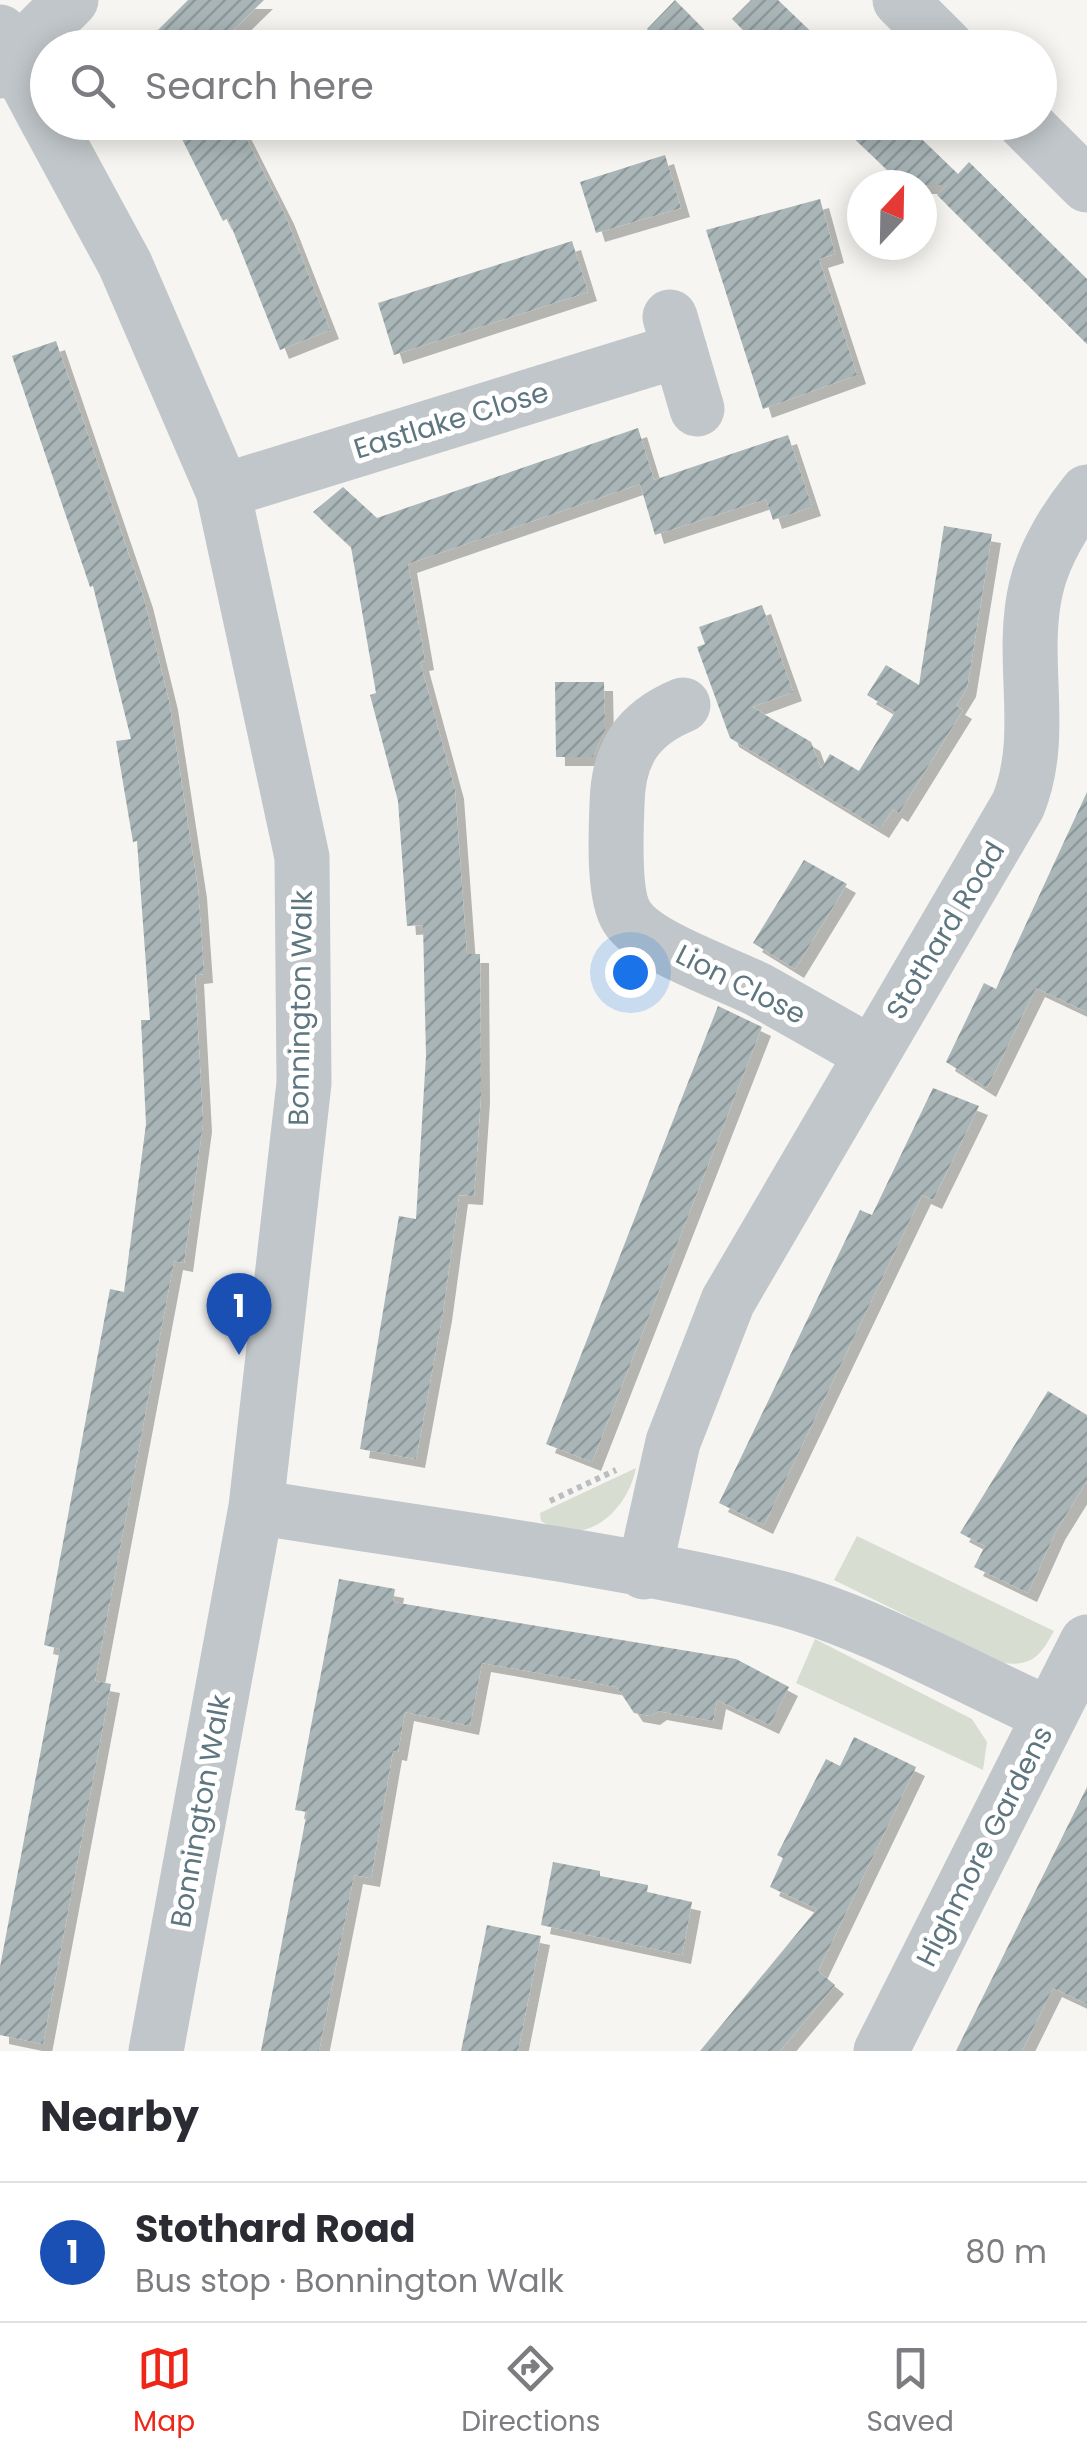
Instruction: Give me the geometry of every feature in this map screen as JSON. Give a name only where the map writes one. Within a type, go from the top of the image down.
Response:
[{"type":"street","points":[[34,30],[71,0]]},
{"type":"street","points":[[900,0],[930,30]]},
{"type":"street","points":[[4,54],[30,33]]},
{"type":"street","name":"Bonnington Walk","points":[[4,54],[30,94]]},
{"type":"street","name":"Bonnington Walk","points":[[58,140],[125,264],[223,491],[302,857],[304,1083],[256,1507],[156,2051]]},
{"type":"street","points":[[1042,140],[1087,184]]},
{"type":"street","name":"Eastlake Close","points":[[223,491],[675,334],[698,408]]},
{"type":"street","name":"Stothard Road","points":[[644,1572],[673,1442],[728,1301],[1025,789],[1034,748],[1036,588],[1060,532],[1087,492]]},
{"type":"street","name":"Lion Close","points":[[683,705],[642,728],[624,756],[609,910],[628,919],[642,932],[760,991],[872,1054]]},
{"type":"street","points":[[256,1507],[644,1572],[806,1607],[1050,1714]]},
{"type":"street","name":"Highmore Gardens","points":[[881,2051],[1087,1642]]},
{"type":"path","points":[[536,1508],[673,1442]]},
{"type":"shaded area","points":[[636,1468],[624,1499],[602,1522],[573,1531],[541,1521],[540,1513]]},
{"type":"shaded area","points":[[857,1536],[1054,1631],[1034,1658],[1003,1663],[834,1580]]},
{"type":"shaded area","points":[[815,1639],[972,1719],[987,1742],[983,1770],[796,1683]]},
{"type":"building","points":[[188,0],[264,0],[233,30],[158,30]]},
{"type":"building","points":[[675,0],[704,30],[648,30]]},
{"type":"building","points":[[751,0],[778,0],[809,30],[743,30],[732,19]]},
{"type":"building","points":[[182,140],[247,140],[285,215],[330,330],[280,350],[228,218],[223,221]]},
{"type":"building","points":[[856,140],[923,140],[958,174],[969,162],[1087,279],[1087,344],[937,195],[947,185],[937,185],[937,170],[887,170]]},
{"type":"building","points":[[665,155],[681,208],[596,233],[580,182]]},
{"type":"building","points":[[820,199],[835,254],[819,259],[857,375],[763,409],[706,230]]},
{"type":"building","points":[[572,241],[588,292],[394,355],[378,303]]},
{"type":"building","points":[[56,341],[144,599],[169,701],[198,889],[204,974],[195,975],[203,1123],[184,1263],[174,1261],[95,1681],[111,1684],[43,2044],[0,2035],[0,1967],[60,1649],[44,1645],[110,1289],[124,1292],[146,1124],[141,1020],[150,1020],[137,841],[133,842],[116,741],[131,739],[93,586],[90,587],[12,356]]},
{"type":"building","points":[[638,428],[654,480],[788,435],[812,507],[773,520],[766,499],[655,535],[640,484],[408,564],[425,661],[420,662],[455,790],[467,954],[480,954],[481,1094],[474,1196],[459,1195],[443,1312],[416,1459],[360,1449],[399,1216],[416,1219],[426,1056],[423,925],[407,926],[398,801],[370,695],[376,693],[351,547],[313,512],[343,487],[377,518]]},
{"type":"building","points":[[944,526],[992,534],[967,688],[956,706],[963,710],[899,813],[893,809],[880,829],[730,738],[697,647],[705,644],[699,627],[762,605],[793,692],[752,707],[811,742],[821,769],[830,754],[859,771],[895,712],[867,695],[886,665],[919,685]]},
{"type":"building","points":[[555,682],[604,682],[605,730],[593,757],[556,757]]},
{"type":"building","points":[[1087,792],[1087,1012],[1036,988],[987,1088],[946,1062],[984,983],[996,989]]},
{"type":"building","points":[[804,860],[847,884],[795,969],[753,943]]},
{"type":"building","points":[[718,1006],[762,1027],[592,1462],[546,1444]]},
{"type":"building","points":[[933,1088],[979,1106],[933,1200],[922,1195],[764,1525],[719,1503],[860,1210],[872,1215]]},
{"type":"building","points":[[1048,1391],[1087,1415],[1087,1481],[1056,1531],[1028,1593],[974,1567],[985,1546],[960,1533]]},
{"type":"building","points":[[339,1579],[395,1589],[393,1602],[736,1659],[789,1687],[770,1725],[717,1700],[713,1721],[658,1711],[651,1716],[634,1713],[617,1687],[482,1663],[470,1726],[405,1712],[398,1752],[393,1751],[371,1878],[354,1875],[319,2051],[261,2051],[307,1812],[295,1810]]},
{"type":"building","points":[[854,1737],[916,1767],[818,1971],[835,1985],[780,2051],[700,2051],[817,1909],[770,1887],[783,1858],[777,1855],[826,1759],[840,1766]]},
{"type":"building","points":[[1087,1787],[1087,2004],[1053,1988],[1022,2051],[956,2051]]},
{"type":"building","points":[[553,1862],[600,1871],[600,1876],[648,1885],[647,1892],[692,1902],[682,1955],[541,1925]]},
{"type":"building","points":[[487,1925],[541,1936],[518,2051],[461,2051]]},
{"type":"place","name":"Stothard Road","points":[[239,1355]]}]
